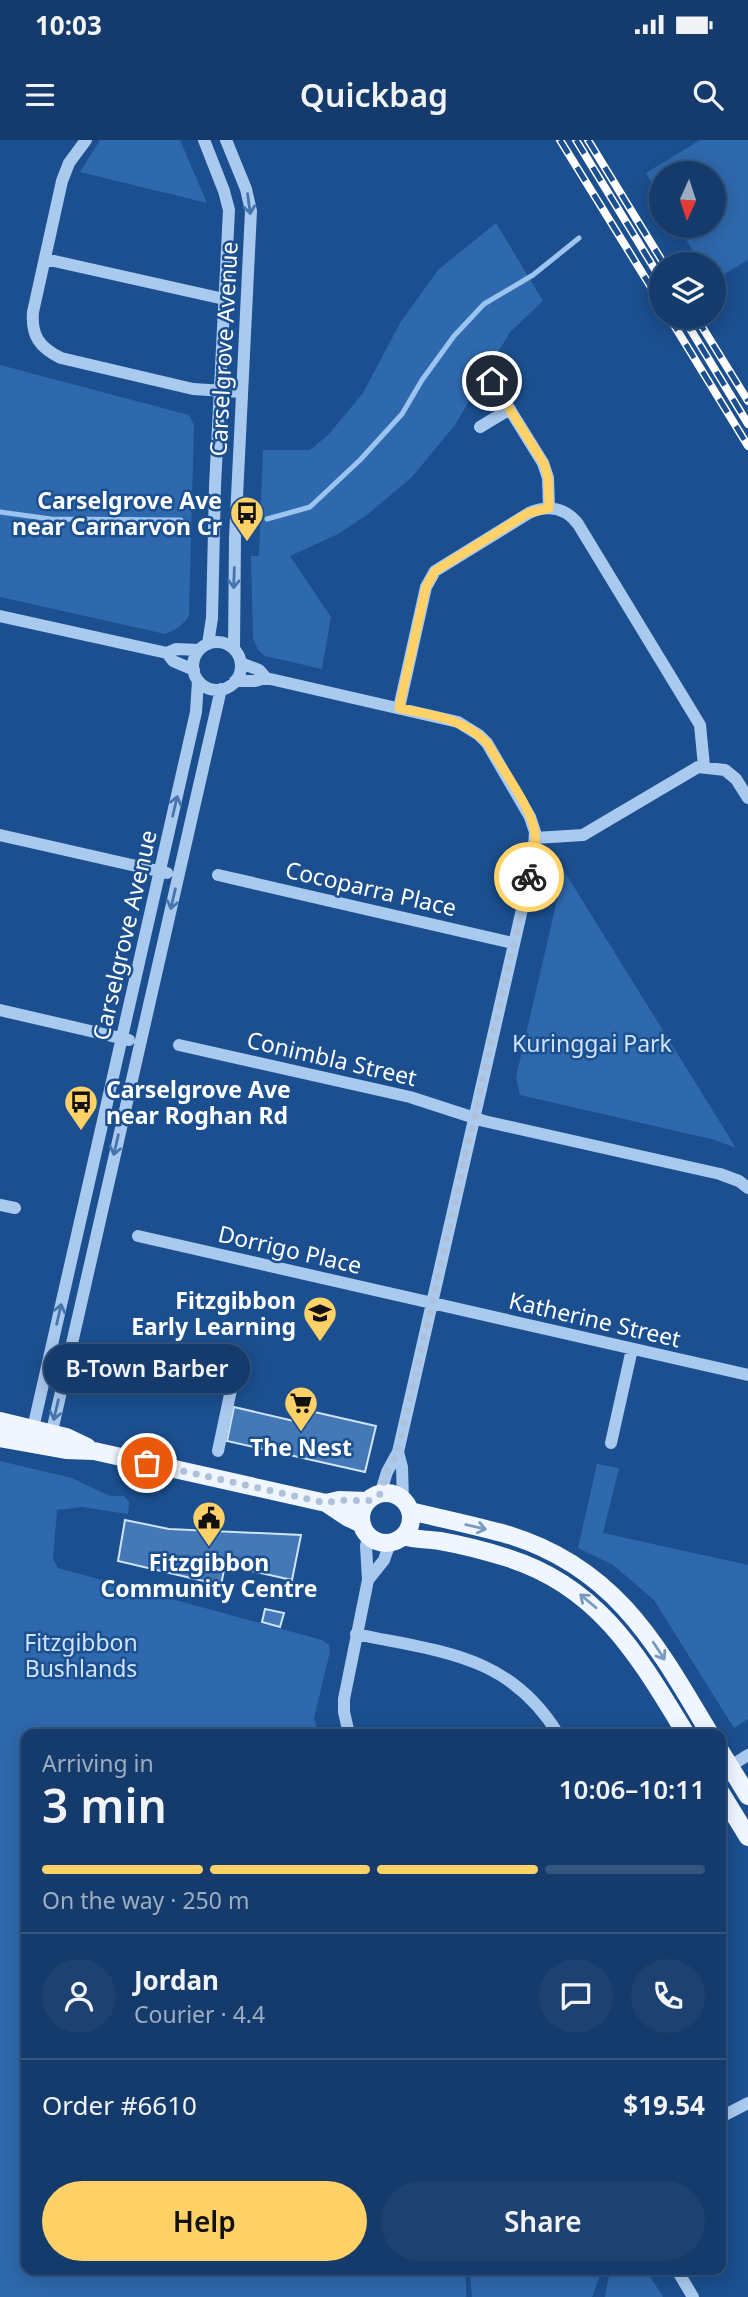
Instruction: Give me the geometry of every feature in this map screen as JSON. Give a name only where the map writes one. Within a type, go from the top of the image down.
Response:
[{"type":"main road","points":[[0,1420],[31,1436],[326,1503],[365,1530],[374,1540],[442,1542],[508,1558],[553,1577],[575,1591],[611,1623],[629,1644],[683,1729]]},
{"type":"main road","points":[[0,1438],[31,1436]]},
{"type":"main road","points":[[326,1503],[388,1494],[407,1506],[533,1544],[574,1565],[632,1613],[648,1633],[707,1729]]},
{"type":"main road","points":[[365,1530],[361,1516],[374,1498]]},
{"type":"main road","points":[[396,1539],[410,1525],[407,1506]]},
{"type":"main road","points":[[726,1767],[748,1796]]},
{"type":"main road","points":[[726,1801],[748,1837]]},
{"type":"street","points":[[86,140],[65,172],[33,320],[37,342],[49,353],[61,358],[178,386],[241,392]]},
{"type":"street","name":"Carselgrove Avenue","points":[[204,140],[228,203],[212,618],[204,647]]},
{"type":"street","name":"Carselgrove Avenue","points":[[226,140],[246,189],[251,211],[241,392],[233,600],[234,649]]},
{"type":"street","points":[[45,260],[224,299]]},
{"type":"street","points":[[489,376],[547,471],[549,508]]},
{"type":"street","points":[[480,427],[510,409]]},
{"type":"street","points":[[399,708],[426,587],[435,571],[528,513],[549,508],[564,512],[578,524],[700,725],[704,766]]},
{"type":"street","points":[[0,616],[167,653],[176,649],[222,643],[234,649],[241,663],[241,670],[235,681]]},
{"type":"street","points":[[196,675],[195,656],[204,647]]},
{"type":"street","points":[[167,653],[173,661],[196,675],[209,688],[221,689],[235,681],[266,678],[458,722],[487,743],[526,808],[533,826],[533,861],[398,1452],[374,1498]]},
{"type":"street","points":[[241,663],[259,670],[266,678]]},
{"type":"street","name":"Carselgrove Avenue","points":[[31,1436],[196,712],[196,675]]},
{"type":"street","name":"Carselgrove Avenue","points":[[50,1440],[221,689]]},
{"type":"street","points":[[535,838],[583,835],[685,772],[704,766],[730,774],[748,798]]},
{"type":"street","points":[[0,835],[178,875]]},
{"type":"street","name":"Cocoparra Place","points":[[218,875],[513,943]]},
{"type":"street","points":[[0,1010],[140,1042]]},
{"type":"street","name":"Conimbla Street","points":[[179,1045],[418,1099],[474,1117],[720,1174],[747,1185]]},
{"type":"street","points":[[0,1205],[15,1208]]},
{"type":"street","name":"Dorrigo Place","points":[[138,1236],[432,1303]]},
{"type":"street","name":"Katherine Street","points":[[432,1303],[748,1375]]},
{"type":"street","points":[[611,1443],[632,1349]]},
{"type":"street","points":[[218,1451],[235,1371]]},
{"type":"street","points":[[398,1452],[407,1506]]},
{"type":"street","points":[[348,1729],[344,1699],[368,1580],[365,1530]]},
{"type":"street","points":[[368,1580],[396,1539]]},
{"type":"street","points":[[356,1634],[459,1657],[490,1668],[531,1697],[554,1729]]},
{"type":"street","points":[[726,1763],[748,1755]]},
{"type":"street","points":[[726,2114],[748,2103]]},
{"type":"street","points":[[680,2275],[693,2297]]},
{"type":"green space","points":[[100,140],[180,140],[207,203],[80,172]]},
{"type":"green space","points":[[700,140],[748,140],[748,260],[726,273],[726,252],[694,252],[685,238],[726,238],[726,161],[666,161]]},
{"type":"green space","points":[[496,223],[543,301],[510,332],[455,425],[412,477],[367,515],[338,534],[290,556],[331,617],[322,669],[265,656],[258,650],[253,638],[251,556],[259,556],[263,450],[310,450],[329,434],[363,393],[400,323],[438,270]]},
{"type":"green space","points":[[0,365],[189,415],[194,425],[189,616],[179,627],[165,634],[0,597]]},
{"type":"green space","name":"Kuringgai Park","points":[[564,870],[736,1148],[715,1140],[520,1095],[516,1077]]},
{"type":"green space","name":"Fitzgibbon Bushlands","points":[[0,1461],[72,1478],[110,1496],[124,1496],[129,1502],[128,1514],[82,1507],[57,1510],[53,1559],[58,1568],[322,1640],[329,1645],[330,1652],[314,1718],[317,1729],[21,1729],[21,2275],[466,2275],[466,2297],[0,2297]]},
{"type":"green space","points":[[597,1464],[619,1468],[603,1533],[748,1565],[748,1719],[734,1728],[654,1600],[613,1565],[578,1548]]},
{"type":"green space","points":[[470,2275],[600,2275],[592,2297],[472,2297]]},
{"type":"green space","points":[[609,2275],[649,2275],[663,2297],[605,2297]]},
{"type":"building","name":"The Nest","points":[[234,1407],[307,1424],[310,1411],[376,1426],[365,1472],[227,1441]]},
{"type":"building","name":"Fitzgibbon Community Centre","points":[[125,1520],[169,1529],[301,1535],[292,1580],[225,1565],[221,1585],[118,1561]]},
{"type":"building","points":[[265,1609],[284,1613],[280,1627],[262,1622]]},
{"type":"waterway","points":[[267,519],[310,507],[360,460],[402,414],[422,380],[454,336],[484,304],[533,275],[579,238]]},
{"type":"waterway","points":[[0,512],[51,519],[181,520]]},
{"type":"railway","points":[[560,140],[649,284]]},
{"type":"railway","points":[[576,140],[649,260]]},
{"type":"railway","points":[[588,140],[657,252]]},
{"type":"railway","points":[[676,329],[748,446]]},
{"type":"railway","points":[[690,329],[748,424]]},
{"type":"railway","points":[[703,329],[748,401]]},
{"type":"way so far","points":[[147,1463],[326,1503],[357,1499],[368,1501],[380,1494],[387,1472],[398,1452],[529,877]]},
{"type":"place","name":"Carselgrove Ave near Carnarvon Cr","points":[[247,543]]},
{"type":"place","name":"Carselgrove Ave near Roghan Rd","points":[[81,1132]]},
{"type":"place","name":"Fitzgibbon Early Learning","points":[[320,1343]]},
{"type":"place","name":"The Nest","points":[[301,1433]]},
{"type":"place","name":"B-Town Barber","points":[[147,1463]]},
{"type":"place","name":"Fitzgibbon Community Centre","points":[[209,1548]]},
{"type":"route","points":[[492,381],[544,464],[548,478],[549,508],[528,513],[441,566],[429,579],[399,708],[458,722],[470,728],[487,743],[526,808],[535,832],[529,877]]}]
